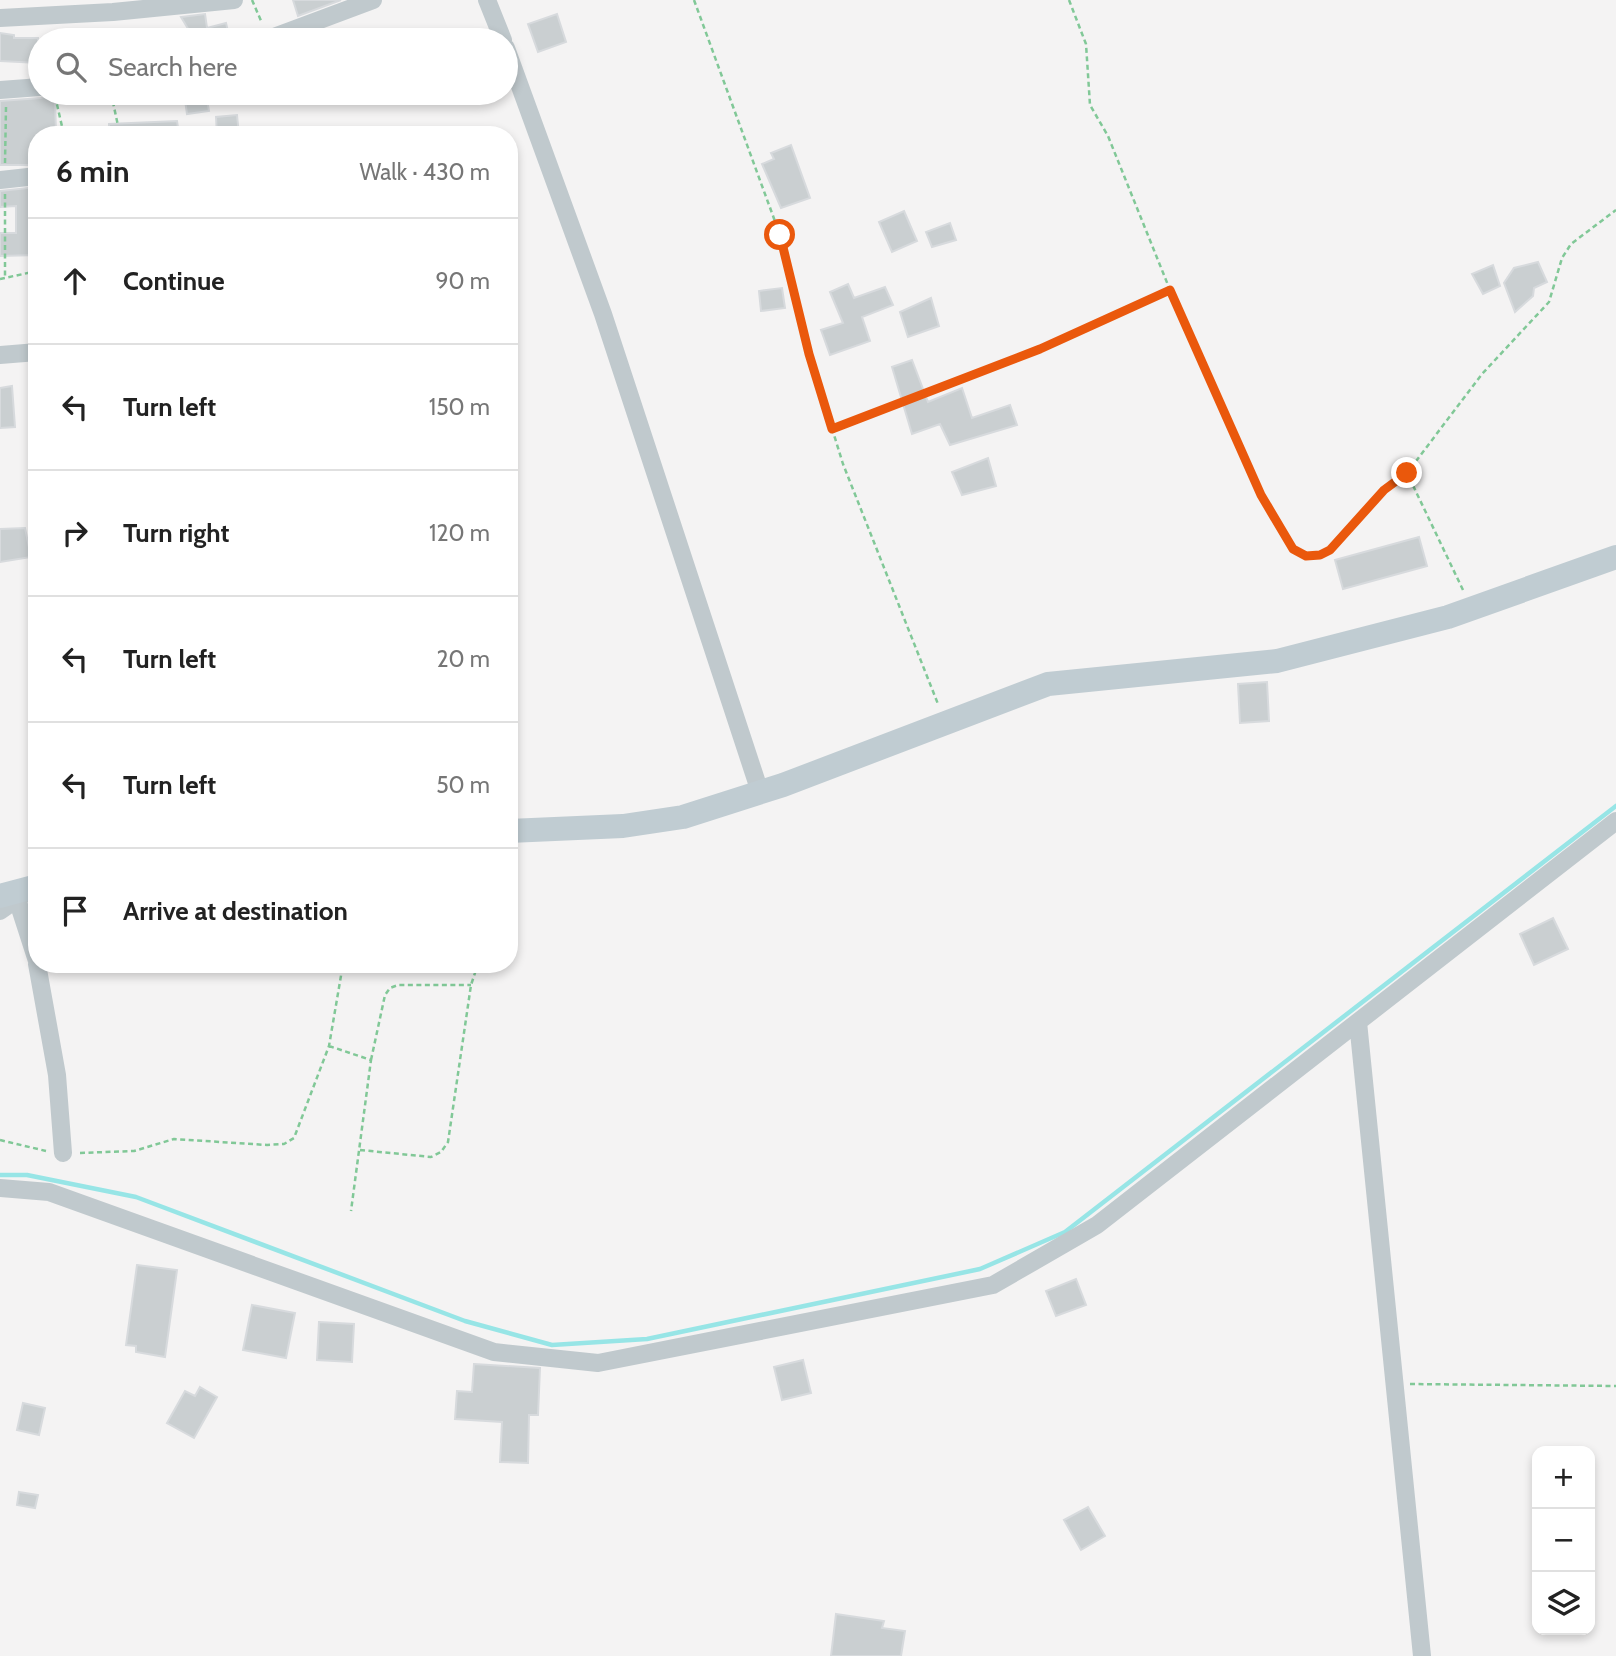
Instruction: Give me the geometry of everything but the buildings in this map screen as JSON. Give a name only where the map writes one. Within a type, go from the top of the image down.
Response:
[{"type":"street","points":[[0,18],[113,6],[234,0]]},
{"type":"street","points":[[298,28],[373,0]]},
{"type":"street","points":[[486,0],[498,28]]},
{"type":"street","points":[[518,81],[603,314],[760,792]]},
{"type":"street","points":[[3,90],[28,88]]},
{"type":"street","points":[[2,179],[28,177]]},
{"type":"street","points":[[0,355],[28,353]]},
{"type":"street","points":[[518,831],[623,826],[683,817],[760,792],[1048,684],[1277,661],[1472,609],[1616,557]]},
{"type":"street","points":[[0,1188],[49,1192],[494,1352],[598,1363],[993,1285],[1097,1225],[1616,821]]},
{"type":"street","points":[[0,911],[22,892],[28,920]]},
{"type":"street","points":[[39,973],[57,1075],[63,1153]]},
{"type":"street","points":[[1358,1022],[1392,1384],[1422,1656]]},
{"type":"path","points":[[252,0],[263,28]]},
{"type":"path","points":[[695,0],[780,235],[809,354],[832,429],[946,723]]},
{"type":"path","points":[[1069,0],[1086,44],[1090,105],[1108,136],[1170,290],[1261,495],[1293,549],[1306,556],[1320,555],[1330,550],[1384,490],[1407,473],[1482,374],[1549,302],[1562,258],[1571,244],[1616,210]]},
{"type":"path","points":[[3,90],[5,278]]},
{"type":"path","points":[[58,105],[62,126]]},
{"type":"path","points":[[114,105],[118,126]]},
{"type":"path","points":[[0,279],[28,273]]},
{"type":"path","points":[[832,429],[1040,349],[1170,290]]},
{"type":"path","points":[[1407,473],[1472,609]]},
{"type":"path","points":[[0,1140],[63,1153],[134,1151],[174,1139],[284,1144],[294,1138],[329,1046],[341,973]]},
{"type":"path","points":[[360,1150],[431,1157],[441,1152],[448,1142],[475,973]]},
{"type":"path","points":[[351,1211],[371,1060],[385,995],[390,988],[398,985],[471,985]]},
{"type":"path","points":[[329,1046],[371,1060]]},
{"type":"path","points":[[1392,1384],[1616,1386]]},
{"type":"waterway","points":[[0,1175],[27,1175],[136,1197],[465,1321],[552,1345],[647,1339],[980,1269],[1065,1232],[1616,806]]},
{"type":"route","points":[[780,235],[809,354],[832,429],[898,401],[1040,349],[1170,290],[1261,495],[1293,549],[1306,556],[1320,555],[1330,550],[1384,490],[1407,473]]}]
